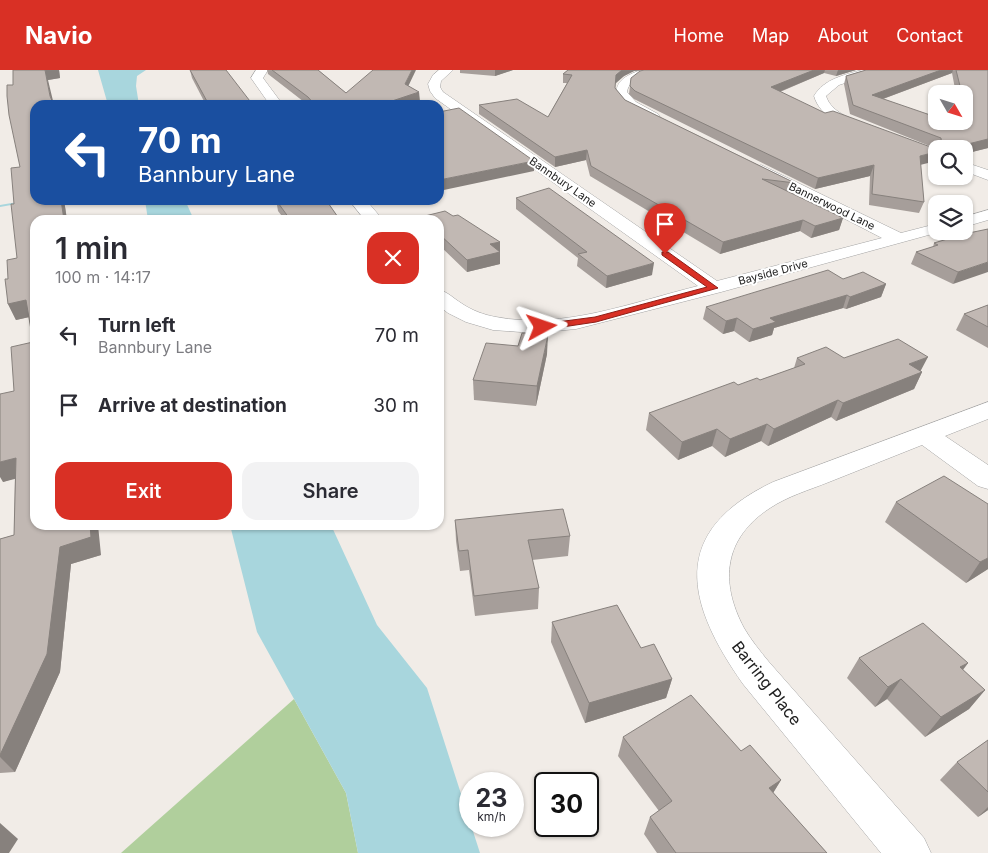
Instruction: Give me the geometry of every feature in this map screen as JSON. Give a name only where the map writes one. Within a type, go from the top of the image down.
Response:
[{"type":"street","points":[[262,70],[257,78],[273,100]]},
{"type":"street","name":"Bannbury Lane","points":[[446,70],[436,77],[433,83],[434,89],[439,95],[714,288]]},
{"type":"street","points":[[652,70],[626,80],[622,85],[620,93],[629,104],[664,122]]},
{"type":"street","points":[[874,70],[833,83],[823,90],[820,96],[823,105],[829,112],[874,132]]},
{"type":"street","name":"Bannerwood Lane","points":[[751,166],[899,239]]},
{"type":"street","points":[[973,169],[988,175]]},
{"type":"street","points":[[361,205],[370,215]]},
{"type":"street","points":[[973,219],[988,215]]},
{"type":"street","name":"Bayside Drive","points":[[444,300],[456,309],[478,318],[503,324],[542,327],[596,319],[928,231]]},
{"type":"street","name":"Barring Place","points":[[908,853],[756,673],[739,649],[722,617],[716,600],[715,555],[724,533],[737,516],[755,502],[783,489],[988,410]]},
{"type":"street","points":[[925,435],[988,479]]},
{"type":"green space","points":[[294,699],[346,793],[358,853],[121,853]]},
{"type":"water","points":[[98,70],[146,70],[137,76],[136,86],[138,100],[107,100]]},
{"type":"water","points":[[146,205],[187,205],[192,215],[147,215]]},
{"type":"water","points":[[231,530],[333,530],[377,625],[427,688],[459,788],[459,837],[475,837],[480,853],[358,853],[346,793],[257,632]]},
{"type":"building","points":[[13,70],[45,70],[52,100],[30,100],[30,205],[62,205],[63,215],[30,215],[30,324],[26,300],[8,304],[5,279],[8,279],[7,260],[17,258],[11,204],[14,204],[11,168],[20,167],[7,96],[7,85],[13,85]]},
{"type":"building","points":[[190,70],[226,70],[249,100],[206,100]]},
{"type":"building","points":[[272,70],[318,70],[346,93],[373,70],[412,70],[405,84],[419,92],[395,100],[311,100]]},
{"type":"building","points":[[568,70],[622,70],[616,75],[615,88],[625,100],[795,183],[762,179],[843,218],[815,226],[803,220],[723,242],[591,166],[587,150],[555,157],[479,105],[517,99],[548,117],[572,75],[563,74]]},
{"type":"building","points":[[814,70],[771,87],[825,113],[833,111],[928,146],[928,154],[920,156],[924,202],[872,194],[874,165],[818,178],[635,91],[630,86],[631,78],[640,71]]},
{"type":"building","points":[[866,70],[941,70],[872,95],[928,114],[928,130],[973,130],[973,85],[960,85],[956,70],[988,70],[988,139],[973,143],[973,140],[941,140],[941,138],[853,105],[846,76]]},
{"type":"building","points":[[459,108],[534,161],[444,179],[444,111]]},
{"type":"building","points":[[549,188],[654,263],[607,276],[578,254],[587,252],[516,198]]},
{"type":"building","points":[[280,205],[330,205],[336,215],[287,215]]},
{"type":"building","points":[[445,211],[453,216],[458,215],[500,242],[490,244],[500,252],[467,260],[444,239],[444,215],[429,215]]},
{"type":"building","points":[[988,229],[988,262],[958,272],[916,252],[938,245],[934,243],[944,240],[973,240],[973,232]]},
{"type":"building","points":[[828,270],[843,279],[863,272],[886,284],[850,297],[847,295],[770,318],[776,322],[753,329],[737,318],[726,321],[706,307]]},
{"type":"building","points":[[988,305],[988,327],[964,314]]},
{"type":"building","points":[[522,333],[548,335],[537,386],[473,380],[486,343],[518,346]]},
{"type":"building","points":[[898,339],[928,357],[909,364],[922,372],[843,403],[838,400],[774,429],[767,424],[730,439],[717,429],[682,442],[649,413],[734,382],[738,385],[757,378],[760,380],[805,364],[797,358],[826,347],[844,358]]},
{"type":"building","points":[[30,343],[30,530],[90,530],[91,537],[60,547],[47,654],[0,755],[0,539],[14,535],[16,458],[0,462],[0,394],[14,391],[11,347]]},
{"type":"building","points":[[944,476],[988,504],[988,558],[980,562],[896,502]]},
{"type":"building","points":[[563,509],[570,536],[528,540],[539,588],[474,596],[468,550],[459,551],[455,520]]},
{"type":"building","points":[[617,605],[641,648],[654,644],[672,679],[589,703],[552,622]]},
{"type":"building","points":[[923,623],[968,663],[960,667],[985,690],[941,717],[901,679],[888,687],[859,658]]},
{"type":"building","points":[[691,695],[741,751],[750,745],[781,780],[769,788],[827,853],[676,853],[650,817],[672,801],[623,737]]},
{"type":"building","points":[[988,740],[988,792],[957,762]]},
{"type":"waterway","points":[[0,206],[30,201]]},
{"type":"route","points":[[542,327],[596,319],[714,288],[665,254]]}]
